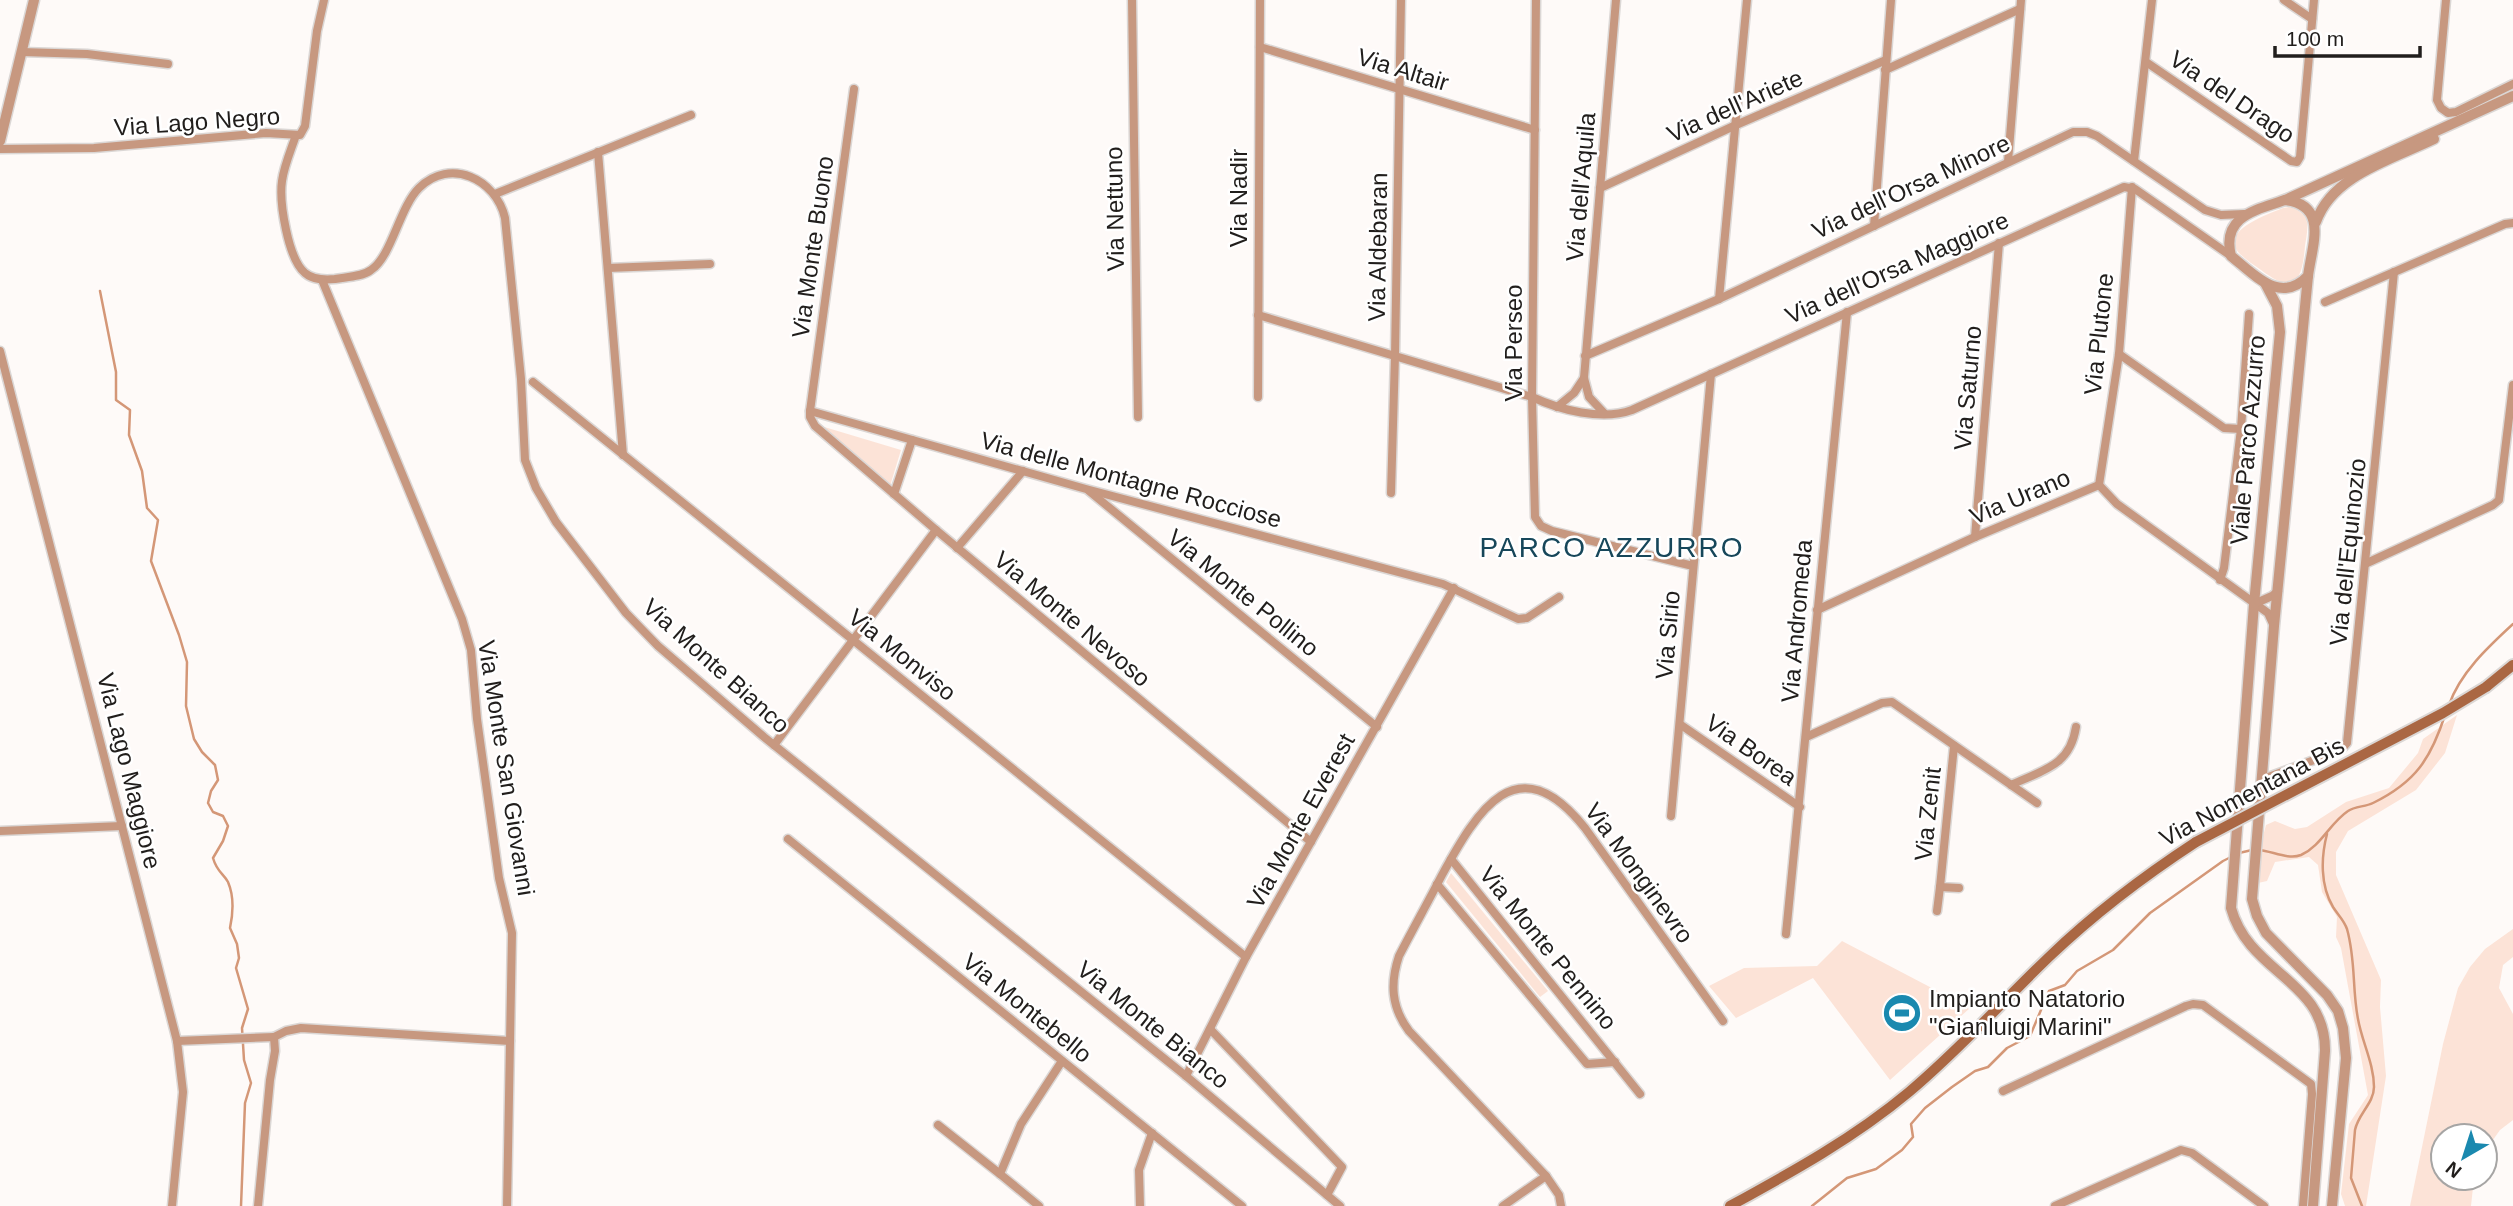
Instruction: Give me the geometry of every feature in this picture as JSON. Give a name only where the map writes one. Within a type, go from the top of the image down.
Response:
[{"type":"main road","name":"Via Nomentana Bis","points":[[1730,1206],[1852,1136],[1907,1093],[1958,1048],[2050,955],[2152,871],[2196,842],[2443,713],[2486,687],[2513,666]]},
{"type":"street","points":[[0,141],[34,0]]},
{"type":"street","name":"Via Lago Negro","points":[[0,149],[94,148],[266,133],[302,134],[305,129],[317,31],[324,0]]},
{"type":"street","name":"Via Nettuno","points":[[1132,0],[1138,417]]},
{"type":"street","name":"Via Nadir","points":[[1258,397],[1260,0]]},
{"type":"street","name":"Via Aldebaran","points":[[1391,494],[1401,0]]},
{"type":"street","name":"Via Perseo","points":[[1536,0],[1532,397],[1534,512],[1538,524],[1552,531],[1693,566]]},
{"type":"street","name":"Via dell'Aquila","points":[[1584,378],[1616,0]]},
{"type":"street","points":[[1719,299],[1747,0]]},
{"type":"street","points":[[1874,226],[1891,0]]},
{"type":"street","points":[[2134,161],[2152,0]]},
{"type":"street","points":[[2284,0],[2312,19],[2314,0]]},
{"type":"street","points":[[2446,0],[2437,100],[2441,108],[2448,113],[2456,112],[2513,84]]},
{"type":"street","points":[[2008,162],[2020,5]]},
{"type":"street","name":"Via dell'Ariete","points":[[1600,188],[1736,125],[1886,65],[2020,5]]},
{"type":"street","name":"Via del Drago","points":[[2146,62],[2291,161],[2297,162],[2300,157],[2312,19]]},
{"type":"street","name":"Via Altair","points":[[1260,47],[1535,130]]},
{"type":"street","points":[[22,52],[99,55],[168,64]]},
{"type":"street","name":"Via Monte Buono","points":[[810,411],[854,89]]},
{"type":"street","points":[[2231,256],[2230,236],[2245,214],[2285,200],[2513,96]]},
{"type":"street","name":"Viale Parco Azzurro","points":[[2332,1206],[2346,1058],[2345,1034],[2338,1011],[2328,995],[2277,946],[2261,925],[2252,899],[2274,626],[2308,275],[2316,223],[2329,197],[2348,181],[2513,102]]},
{"type":"street","points":[[296,135],[282,183],[285,222],[299,266],[308,275],[322,280],[360,274],[373,269],[412,196],[434,177],[449,173],[468,176],[483,183],[495,194],[691,115]]},
{"type":"street","name":"Via dell'Orsa Minore","points":[[1585,356],[1719,299],[2078,131],[2097,136],[2208,212],[2226,216],[2245,214]]},
{"type":"street","points":[[598,152],[623,455]]},
{"type":"street","points":[[2132,187],[2231,256]]},
{"type":"street","name":"Via dell'Orsa Maggiore","points":[[1605,414],[1626,412],[2117,189],[2132,187]]},
{"type":"street","name":"Via Plutone","points":[[2099,485],[2119,354],[2132,187]]},
{"type":"street","name":"Via Monte Bianco","points":[[495,194],[505,218],[521,379],[523,452],[536,488],[572,546],[636,624],[774,746],[1186,1076],[1340,1206]]},
{"type":"street","points":[[2285,200],[2305,206],[2316,223]]},
{"type":"street","points":[[2325,302],[2513,223]]},
{"type":"street","name":"Via Saturno","points":[[1975,537],[1999,243]]},
{"type":"street","name":"Viale Parco Azzurro","points":[[2231,256],[2265,283],[2277,306],[2280,332],[2231,908],[2239,931],[2255,952],[2308,999],[2324,1030],[2325,1051],[2313,1206]]},
{"type":"street","points":[[608,268],[710,264]]},
{"type":"street","name":"Via dell'Equinozio","points":[[2263,779],[2341,750],[2347,743],[2395,272]]},
{"type":"street","points":[[2265,283],[2289,288],[2299,284],[2308,275]]},
{"type":"street","name":"Via Monte San Giovanni","points":[[322,280],[469,642],[499,878],[512,933],[506,1206]]},
{"type":"street","name":"Via Andromeda","points":[[1786,934],[1847,312]]},
{"type":"street","points":[[2220,580],[2224,568],[2241,429],[2249,314]]},
{"type":"street","points":[[1258,315],[1532,397],[1557,407],[1605,414]]},
{"type":"street","name":"Via Lago Maggiore","points":[[0,351],[177,1041],[183,1092],[172,1206]]},
{"type":"street","points":[[2119,354],[2224,428],[2241,429]]},
{"type":"street","name":"Via Sirio","points":[[1671,816],[1711,374]]},
{"type":"street","points":[[1557,407],[1574,393],[1584,378]]},
{"type":"street","points":[[1584,378],[1589,397],[1605,414]]},
{"type":"street","name":"Via Monviso","points":[[533,382],[1247,957]]},
{"type":"street","points":[[2367,562],[2499,500],[2513,385]]},
{"type":"street","name":"Via Monte Nevoso","points":[[810,411],[812,422],[894,494],[1311,842]]},
{"type":"street","name":"Via delle Montagne Rocciose","points":[[810,411],[1454,588],[1521,619],[1559,597]]},
{"type":"street","points":[[894,494],[912,440]]},
{"type":"street","points":[[957,548],[1023,471]]},
{"type":"street","name":"Via Urano","points":[[1817,610],[1975,537],[2099,485],[2117,504],[2255,604]]},
{"type":"street","name":"Via Monte Pollino","points":[[1086,489],[1377,727]]},
{"type":"street","points":[[774,746],[936,530]]},
{"type":"street","name":"Via Monte Everest","points":[[1186,1076],[1247,957],[1454,588]]},
{"type":"street","points":[[2255,604],[2278,591]]},
{"type":"street","points":[[2255,604],[2268,613],[2274,626]]},
{"type":"street","points":[[1806,737],[1890,702],[2037,803]]},
{"type":"street","name":"Via Borea","points":[[1681,725],[1800,807]]},
{"type":"street","points":[[2011,785],[2063,758],[2072,747],[2076,727]]},
{"type":"street","name":"Via Zenit","points":[[1937,911],[1954,746]]},
{"type":"street","name":"Via Monginevro","points":[[1561,1206],[1559,1195],[1546,1176],[1413,1036],[1397,1010],[1392,986],[1399,956],[1473,821],[1495,799],[1521,789],[1551,797],[1572,813],[1723,1021]]},
{"type":"street","points":[[0,831],[122,826]]},
{"type":"street","name":"Via Montebello","points":[[788,839],[1242,1206]]},
{"type":"street","name":"Via Monte Pennino","points":[[1451,859],[1640,1094]]},
{"type":"street","name":"Via Monte Pennino","points":[[1437,884],[1587,1064],[1615,1062]]},
{"type":"street","name":"Via Zenit","points":[[1940,887],[1959,888]]},
{"type":"street","points":[[2003,1091],[2186,1006],[2203,1005],[2311,1084],[2303,1206]]},
{"type":"street","points":[[177,1041],[274,1037],[301,1028],[510,1041]]},
{"type":"street","points":[[1210,1029],[1342,1167],[1327,1195]]},
{"type":"street","points":[[258,1206],[275,1051],[274,1037]]},
{"type":"street","points":[[1000,1174],[1018,1129],[1062,1060]]},
{"type":"street","points":[[938,1125],[1039,1206]]},
{"type":"street","points":[[1140,1206],[1139,1170],[1152,1133]]},
{"type":"street","points":[[2055,1206],[2181,1150],[2192,1153],[2264,1206]]},
{"type":"street","points":[[1503,1206],[1546,1176]]},
{"type":"shaded area","points":[[2289,207],[2303,214],[2307,229],[2302,268],[2295,281],[2289,283],[2273,278],[2242,256],[2235,246],[2235,238],[2248,225],[2267,214]]},
{"type":"shaded area","points":[[821,426],[901,450],[890,486]]},
{"type":"shaded area","points":[[2457,715],[2445,753],[2416,790],[2348,831],[2336,852],[2336,875],[2381,980],[2380,1007],[2386,1076],[2366,1206],[2345,1206],[2341,1194],[2349,1124],[2368,1095],[2341,948],[2336,937],[2337,917],[2322,892],[2318,865],[2309,857],[2275,862],[2267,881],[2258,883],[2255,866],[2266,825],[2275,821],[2295,829],[2307,827],[2346,802],[2389,788],[2418,753],[2423,739]]},
{"type":"shaded area","points":[[1451,873],[1548,991],[1540,997],[1446,882]]},
{"type":"shaded area","points":[[2513,929],[2513,957],[2503,965],[2499,988],[2513,1014],[2513,1120],[2499,1131],[2499,1122],[2429,1122],[2429,1192],[2472,1192],[2471,1206],[2410,1206],[2443,1044],[2458,988],[2485,949]]},
{"type":"shaded area","name":"Impianto Natatorio \"Gianluigi Marini\"","points":[[1842,941],[1970,1008],[1890,1080],[1813,978],[1736,1018],[1709,986],[1744,968],[1817,966]]},
{"type":"waterway","points":[[100,291],[116,372],[116,400],[130,410],[129,435],[142,471],[147,508],[158,520],[151,561],[187,662],[186,706],[194,739],[215,765],[218,780],[208,803],[213,812],[223,816],[228,826],[213,858],[228,882],[231,893],[230,928],[237,944],[239,958],[236,968],[248,1009],[242,1028],[244,1060],[251,1083],[245,1103],[241,1206]]},
{"type":"waterway","points":[[2449,705],[2467,671],[2513,624]]},
{"type":"waterway","points":[[2259,850],[2285,856],[2301,855],[2314,846],[2348,811],[2388,795],[2420,767],[2434,744],[2445,715]]},
{"type":"waterway","points":[[2327,834],[2323,861],[2324,880],[2333,907],[2347,929],[2352,952],[2358,1019],[2374,1087],[2355,1130],[2351,1178],[2362,1206]]},
{"type":"waterway","points":[[2239,853],[2252,850]]},
{"type":"waterway","points":[[1812,1206],[1847,1178],[1876,1169],[1902,1150],[1913,1137],[1911,1124],[1925,1108],[1975,1071],[1988,1067],[2007,1048],[2030,1036],[2049,991],[2065,985],[2077,971],[2113,950],[2150,913],[2233,856]]},
{"type":"place","name":"Impianto Natatorio \"Gianluigi Marini\"","points":[[1902,1013]]},
{"type":"district","name":"PARCO AZZURRO","points":[[1612,547]]}]
